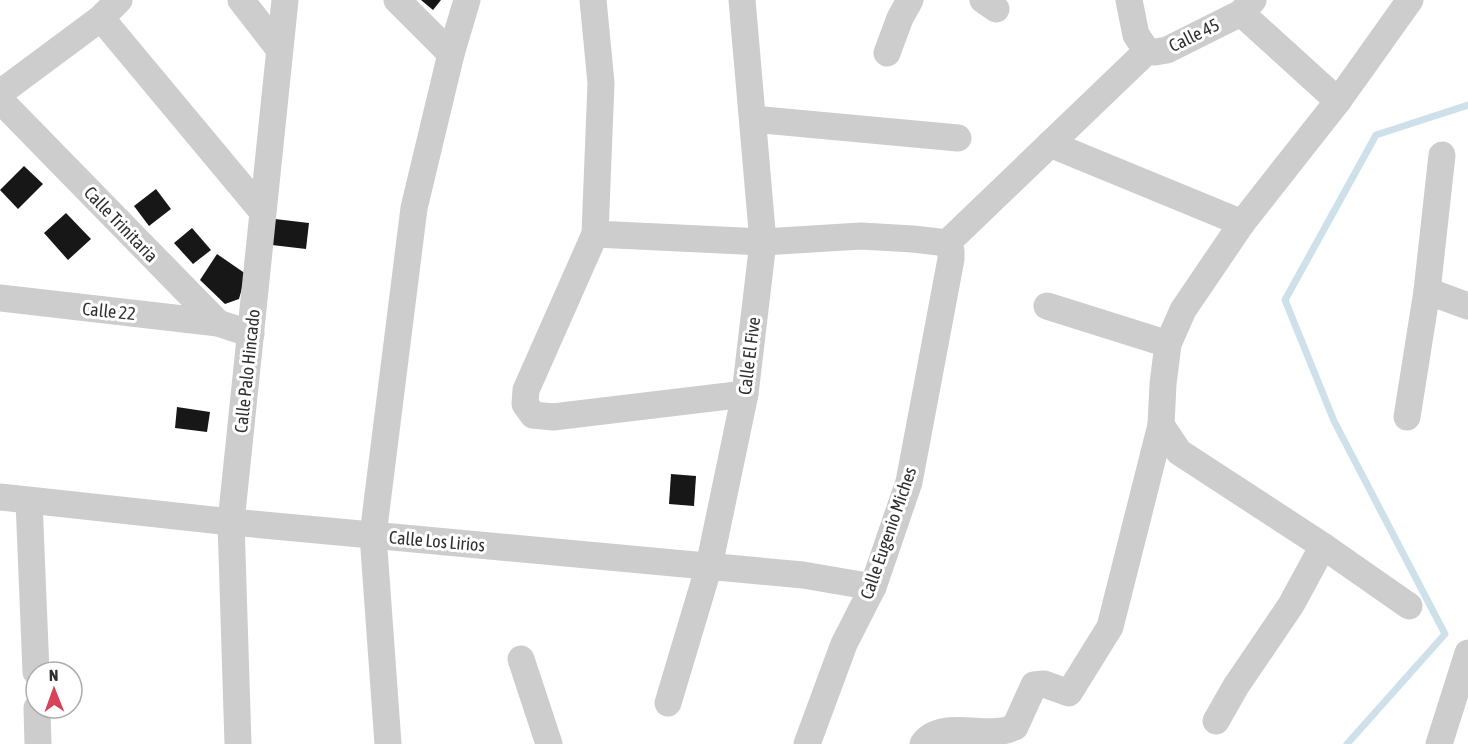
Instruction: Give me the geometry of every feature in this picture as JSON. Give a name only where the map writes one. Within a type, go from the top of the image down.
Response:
[{"type":"street","points":[[241,0],[279,50]]},
{"type":"street","name":"Calle Palo Hincado","points":[[238,744],[231,522],[285,0]]},
{"type":"street","points":[[397,0],[451,54]]},
{"type":"street","points":[[388,744],[373,535],[414,208],[451,54],[467,0]]},
{"type":"street","points":[[593,0],[602,83],[595,234],[526,390],[525,404],[533,415],[554,417],[745,394]]},
{"type":"street","name":"Calle El Five","points":[[668,703],[710,566],[745,394],[763,242],[742,0]]},
{"type":"street","points":[[887,53],[900,18],[910,0]]},
{"type":"street","name":"Calle 45","points":[[1129,0],[1136,35],[1147,51],[1155,52],[1167,50],[1247,6]]},
{"type":"street","points":[[923,744],[927,739],[948,730],[1002,731],[1015,727],[1034,685],[1044,684],[1069,693],[1110,627],[1161,425],[1168,344],[1183,310],[1242,224],[1338,100],[1410,0]]},
{"type":"street","points":[[1247,6],[1338,100]]},
{"type":"street","points":[[0,93],[110,9],[262,211]]},
{"type":"street","points":[[595,234],[763,242],[861,236],[914,238],[947,243],[1147,51]]},
{"type":"street","name":"Calle Trinitaria","points":[[0,100],[218,323],[251,334]]},
{"type":"street","points":[[753,119],[958,138]]},
{"type":"street","points":[[1050,144],[1242,224]]},
{"type":"street","points":[[1407,417],[1427,291],[1442,154]]},
{"type":"street","name":"Calle Eugenio Miches","points":[[807,744],[844,644],[873,587],[909,482],[951,260],[951,250],[947,243]]},
{"type":"street","points":[[1427,291],[1468,306]]},
{"type":"street","name":"Calle 22","points":[[0,298],[218,323]]},
{"type":"street","points":[[1047,306],[1168,344]]},
{"type":"street","points":[[1161,425],[1179,452],[1323,546],[1409,606]]},
{"type":"street","name":"Calle Los Lirios","points":[[0,497],[231,522],[803,575],[873,587]]},
{"type":"street","points":[[29,501],[36,660]]},
{"type":"street","points":[[1216,721],[1236,686],[1291,605],[1323,546]]},
{"type":"street","points":[[1439,744],[1468,653]]},
{"type":"street","points":[[521,659],[549,744]]},
{"type":"street","points":[[37,720],[38,744]]},
{"type":"building","points":[[421,0],[441,0],[433,10]]},
{"type":"building","points":[[24,166],[43,184],[18,209],[0,190]]},
{"type":"building","points":[[156,189],[171,209],[149,226],[134,206]]},
{"type":"building","points":[[66,213],[91,239],[68,260],[44,233]]},
{"type":"building","points":[[275,219],[309,223],[306,249],[272,245]]},
{"type":"building","points":[[192,228],[211,250],[193,264],[174,243]]},
{"type":"building","points":[[217,254],[246,274],[239,299],[225,304],[200,280]]},
{"type":"building","points":[[177,407],[210,412],[207,432],[175,428]]},
{"type":"building","points":[[671,474],[696,476],[694,506],[669,504]]},
{"type":"waterway","points":[[1347,744],[1445,634],[1334,421],[1285,300],[1376,135],[1468,105]]}]
